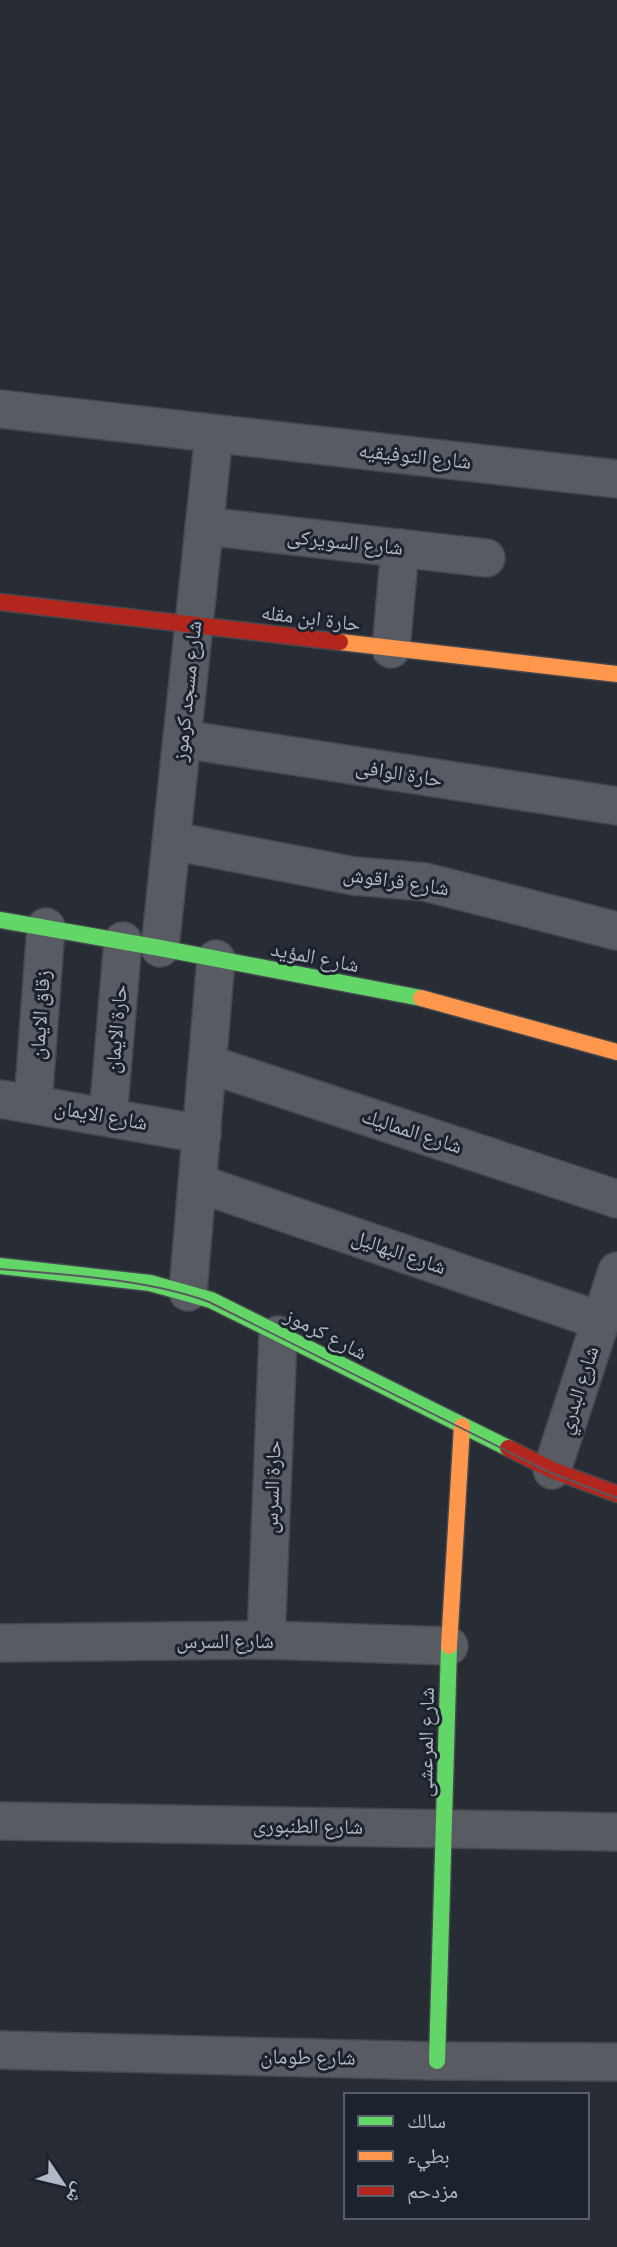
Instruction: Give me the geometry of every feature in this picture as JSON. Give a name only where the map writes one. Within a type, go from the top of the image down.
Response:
[{"type":"street","name":"شارع التوفيقيه","points":[[0,410],[617,479]]},
{"type":"street","name":"شارع مسجد كرموز","points":[[160,948],[214,434]]},
{"type":"street","name":"شارع السويركى","points":[[204,526],[486,558]]},
{"type":"street","points":[[391,649],[400,548]]},
{"type":"street","name":"حارة ابن مقله","points":[[0,603],[617,674]]},
{"type":"street","name":"حارة الوافى","points":[[181,739],[617,806]]},
{"type":"street","name":"شارع قراقوش","points":[[173,841],[355,876],[425,882],[617,931]]},
{"type":"street","name":"شارع المؤيد","points":[[0,920],[424,999],[617,1052]]},
{"type":"street","name":"زقاق الايمان","points":[[16,1101],[46,927]]},
{"type":"street","name":"حارة الايمان","points":[[108,1117],[123,941]]},
{"type":"street","points":[[188,1292],[216,959]]},
{"type":"street","name":"شارع المماليك","points":[[208,1064],[617,1199]]},
{"type":"street","name":"شارع الايمان","points":[[16,1101],[202,1134]]},
{"type":"street","name":"شارع البهاليل","points":[[197,1183],[611,1295]]},
{"type":"street","name":"شارع كرموز","points":[[0,1266],[150,1283],[211,1300],[462,1426],[552,1469],[617,1494]]},
{"type":"street","name":"شارع البدري","points":[[552,1469],[611,1295]]},
{"type":"street","name":"حارة السرس","points":[[266,1640],[278,1335]]},
{"type":"street","name":"شارع المرعشى","points":[[437,2061],[449,1646],[462,1426]]},
{"type":"street","name":"شارع السرس","points":[[0,1643],[266,1640],[449,1646]]},
{"type":"street","name":"شارع الطنبورى","points":[[0,1821],[617,1832]]},
{"type":"street","name":"شارع طومان","points":[[0,2050],[437,2061],[617,2062]]},
{"type":"tram line","points":[[0,1269],[133,1283],[209,1302],[551,1473],[617,1498]]},
{"type":"traffic: fast","points":[[0,920],[421,998]]},
{"type":"traffic: fast","points":[[0,1266],[150,1283],[211,1300],[508,1448]]},
{"type":"traffic: fast","points":[[437,2061],[449,1646]]},
{"type":"traffic: slow","points":[[340,642],[617,674]]},
{"type":"traffic: slow","points":[[421,998],[617,1052]]},
{"type":"traffic: slow","points":[[449,1646],[462,1426]]},
{"type":"traffic: jam","points":[[0,602],[340,642]]},
{"type":"traffic: jam","points":[[508,1448],[552,1470],[617,1494]]}]
